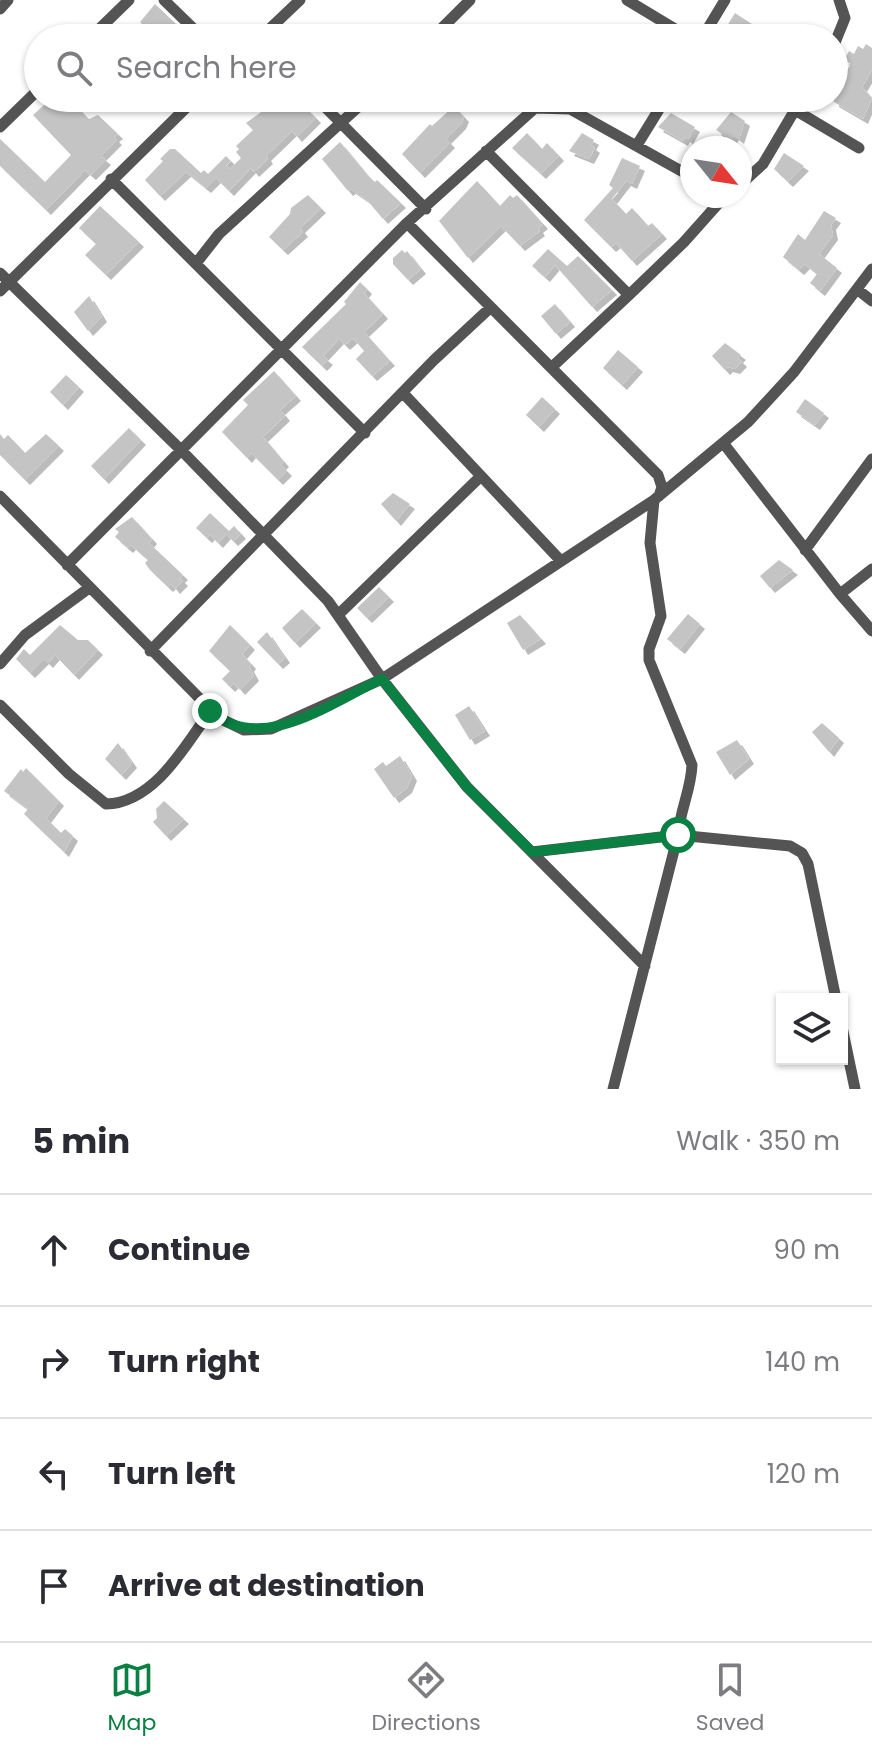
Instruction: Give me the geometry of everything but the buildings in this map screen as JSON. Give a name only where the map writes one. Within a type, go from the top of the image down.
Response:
[{"type":"street","points":[[0,9],[8,0]]},
{"type":"street","points":[[104,24],[129,0]]},
{"type":"street","points":[[164,0],[189,24]]},
{"type":"street","points":[[275,24],[300,0]]},
{"type":"street","points":[[446,24],[470,0]]},
{"type":"street","points":[[627,0],[667,24]]},
{"type":"street","points":[[710,24],[725,0]]},
{"type":"street","points":[[839,0],[845,18],[843,24]]},
{"type":"street","points":[[0,127],[24,104]]},
{"type":"street","points":[[181,112],[3,282],[182,451],[263,535],[338,615],[382,679],[467,787],[645,966]]},
{"type":"street","points":[[330,112],[426,209]]},
{"type":"street","points":[[197,262],[219,234],[352,112]]},
{"type":"street","points":[[67,565],[407,223],[530,112]]},
{"type":"street","points":[[576,112],[680,170]]},
{"type":"street","points":[[637,145],[657,112]]},
{"type":"street","points":[[752,174],[763,164],[794,112]]},
{"type":"street","points":[[798,112],[859,148]]},
{"type":"street","points":[[486,151],[629,295]]},
{"type":"street","points":[[111,179],[283,347],[365,433]]},
{"type":"street","points":[[552,367],[684,242],[714,208]]},
{"type":"street","points":[[407,223],[658,475],[662,487],[650,543],[661,616],[649,649],[649,660],[692,765],[678,835],[613,1089]]},
{"type":"street","points":[[3,504],[210,711],[244,730],[271,729],[382,679],[657,499],[724,444],[794,372],[872,269]]},
{"type":"street","points":[[858,290],[872,301]]},
{"type":"street","points":[[150,651],[490,308]]},
{"type":"street","points":[[403,393],[561,561]]},
{"type":"street","points":[[724,444],[872,631]]},
{"type":"street","points":[[805,550],[872,459]]},
{"type":"street","points":[[338,615],[481,476]]},
{"type":"street","points":[[840,594],[872,569]]},
{"type":"street","points":[[0,664],[25,635],[89,588]]},
{"type":"street","points":[[0,705],[69,774],[106,804],[133,798],[154,782],[210,711]]},
{"type":"street","points":[[532,852],[678,835],[790,846],[802,853],[808,864],[835,993]]},
{"type":"street","points":[[848,1056],[855,1089]]},
{"type":"route","points":[[210,711],[244,730],[271,729],[382,679],[467,787],[532,852],[678,835]]}]
